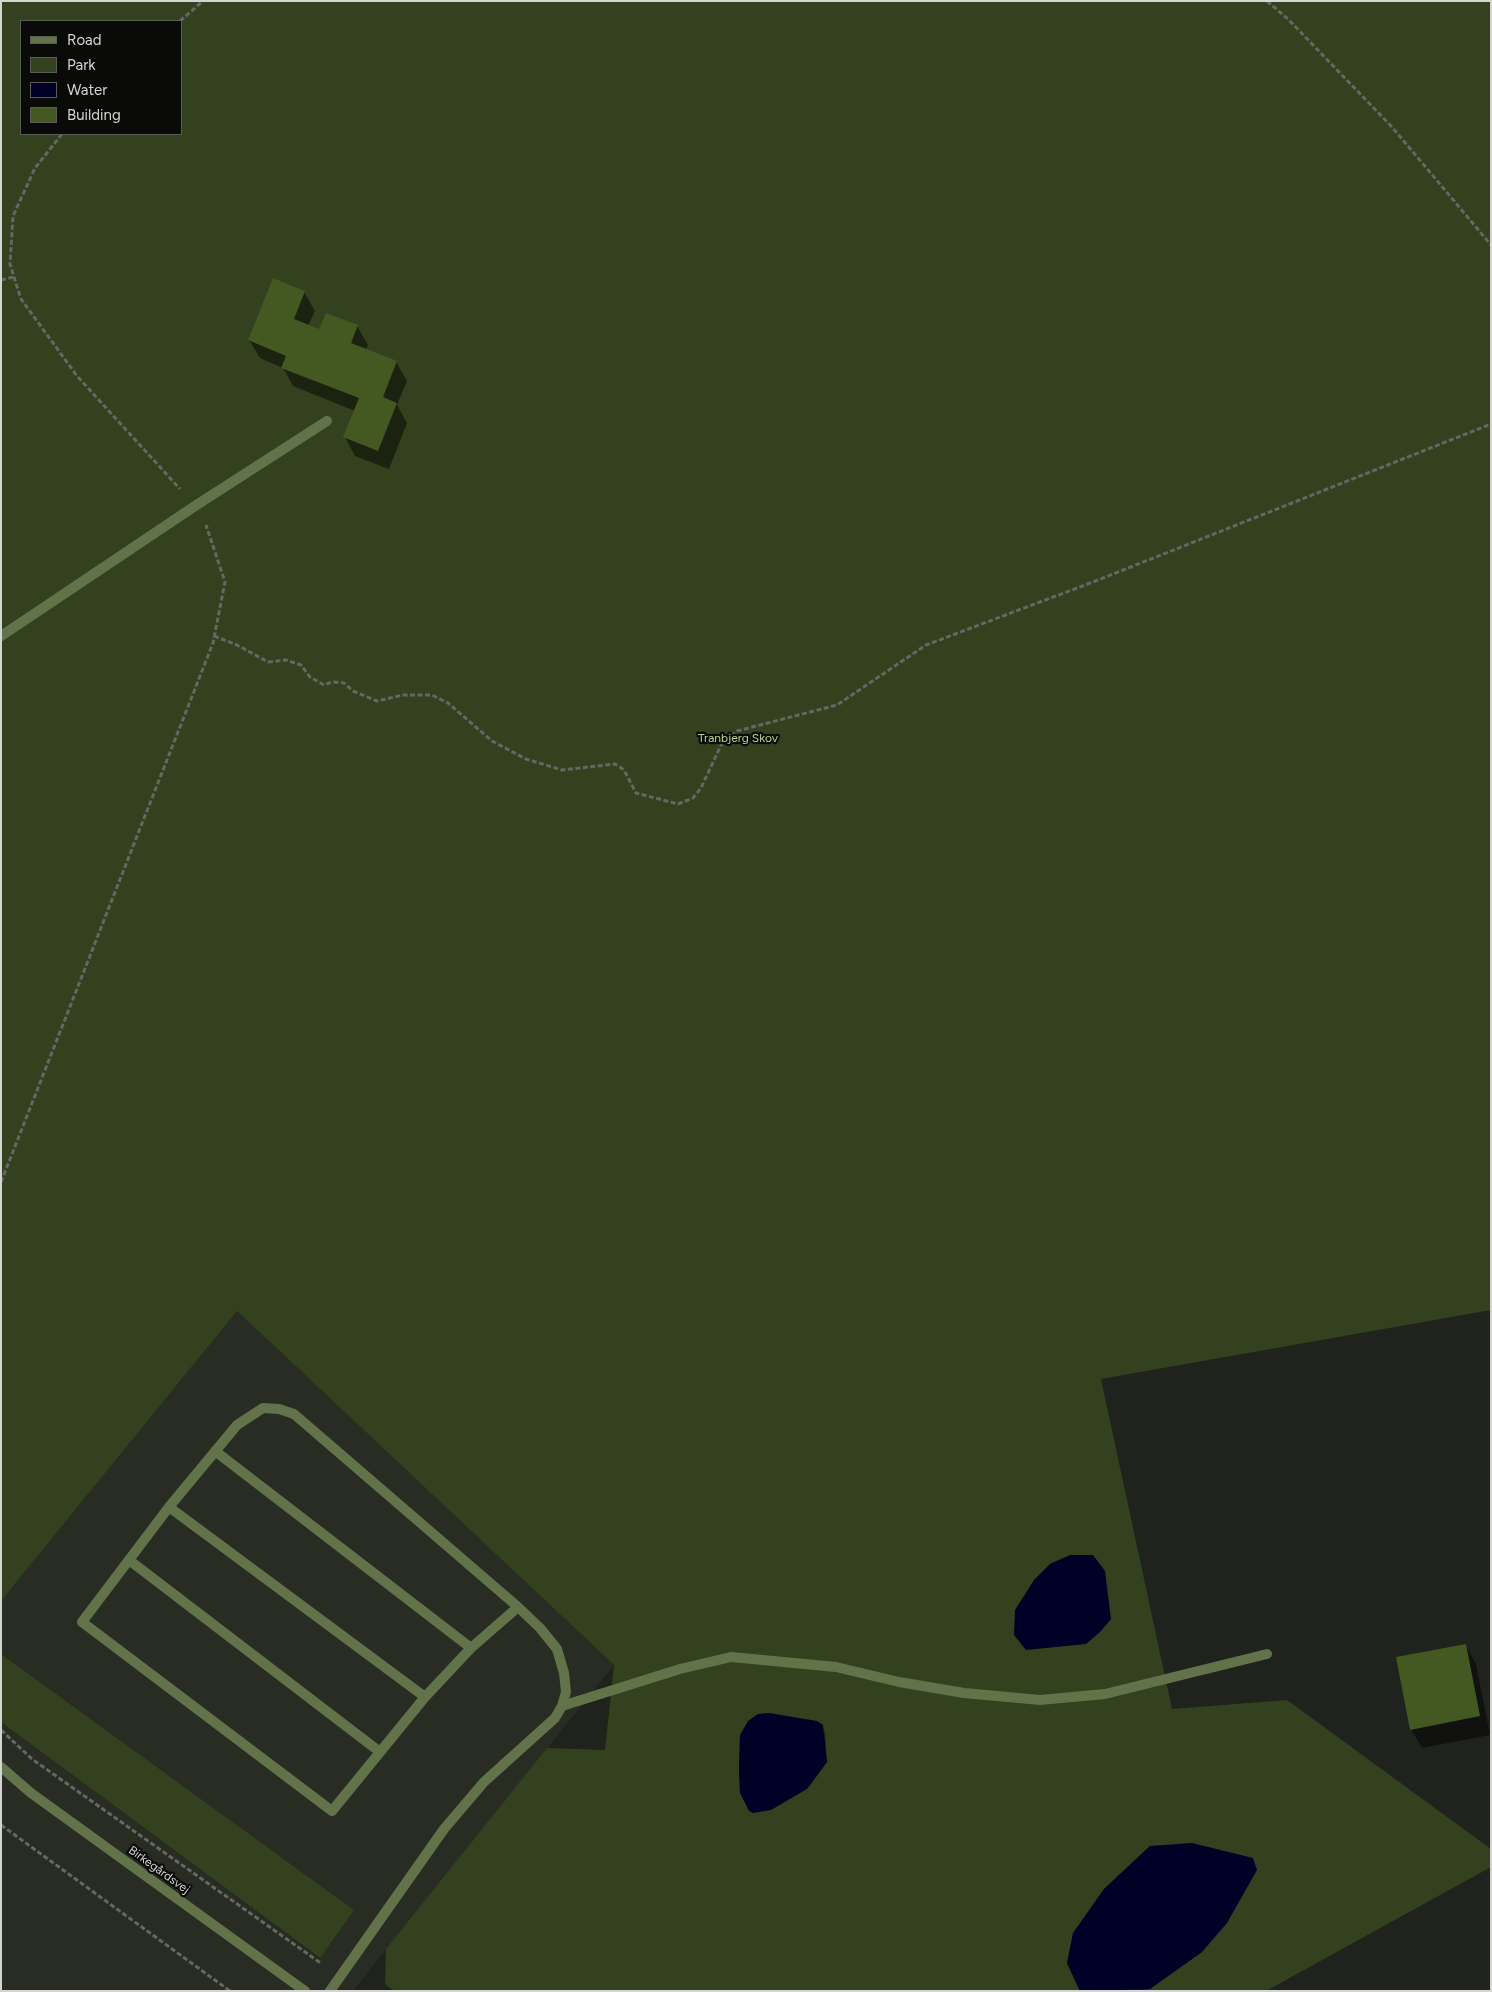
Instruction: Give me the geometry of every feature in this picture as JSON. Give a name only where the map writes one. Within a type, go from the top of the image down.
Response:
[{"type":"street","points":[[1,636],[195,506],[327,421]]},
{"type":"street","points":[[330,1991],[444,1829],[484,1782],[554,1718],[562,1706],[566,1692],[564,1673],[556,1649],[540,1628],[518,1607],[294,1414],[279,1409],[263,1408],[237,1425],[215,1451],[169,1507],[82,1622],[332,1811],[425,1697],[471,1648],[518,1607]]},
{"type":"street","points":[[215,1451],[471,1648]]},
{"type":"street","points":[[169,1507],[425,1697]]},
{"type":"street","points":[[129,1560],[380,1752]]},
{"type":"street","points":[[562,1706],[680,1669],[731,1657],[836,1667],[899,1682],[964,1693],[1040,1700],[1105,1694],[1267,1654]]},
{"type":"street","name":"Birkegårdsvej","points":[[1,1767],[31,1793],[305,1991]]},
{"type":"path","points":[[181,20],[203,1]]},
{"type":"path","points":[[1267,1],[1289,20],[1392,127],[1491,246]]},
{"type":"path","points":[[1,1182],[214,636],[225,582],[209,531],[195,506],[77,376],[21,299],[10,264],[13,216],[35,168],[61,135]]},
{"type":"path","points":[[1,280],[14,277]]},
{"type":"path","points":[[214,636],[237,645],[268,662],[286,660],[301,665],[310,677],[324,685],[332,682],[344,683],[353,691],[377,701],[403,695],[432,695],[448,703],[492,741],[526,759],[562,770],[615,764],[624,770],[636,793],[678,804],[693,798],[702,788],[722,744],[737,731],[837,705],[926,645],[1103,578],[1491,424]]},
{"type":"path","points":[[1,1730],[32,1759],[340,1977]]},
{"type":"path","points":[[1,1825],[230,1991]]},
{"type":"shaded area","points":[[237,1311],[614,1665],[353,1991],[1,1991],[1,1722],[319,1958],[354,1910],[1,1654],[1,1601]]},
{"type":"green space","name":"Tranbjerg Skov","points":[[1,1],[1491,1],[1491,1310],[1101,1379],[1172,1709],[1287,1700],[1491,1849],[1491,1867],[1266,1991],[1146,1991],[1202,1952],[1150,1846],[1104,1889],[1073,1934],[1067,1963],[1080,1991],[394,1991],[385,1984],[386,1949],[547,1748],[605,1750],[614,1665],[237,1311],[1,1601]],"holes":[[[825,1731],[827,1762],[807,1789],[740,1793],[740,1735]]]},
{"type":"green space","points":[[1,1654],[354,1910],[320,1958],[1,1722]]},
{"type":"water","points":[[1070,1555],[1093,1555],[1105,1571],[1111,1619],[1086,1644],[1026,1650],[1014,1635],[1015,1610],[1034,1580],[1050,1564]]},
{"type":"water","points":[[769,1713],[817,1721],[823,1725],[827,1762],[807,1789],[771,1810],[753,1813],[749,1811],[740,1793],[740,1735],[748,1721],[758,1714]]},
{"type":"water","points":[[1192,1843],[1253,1858],[1257,1870],[1227,1923],[1202,1952],[1150,1989],[1080,1991],[1067,1963],[1073,1933],[1104,1889],[1150,1846]]},
{"type":"building","points":[[273,278],[305,291],[294,319],[319,329],[326,313],[358,325],[351,343],[397,361],[383,397],[397,403],[378,451],[343,437],[359,398],[281,368],[286,356],[248,340]]},
{"type":"building","points":[[1466,1644],[1480,1716],[1410,1730],[1396,1657]]}]
